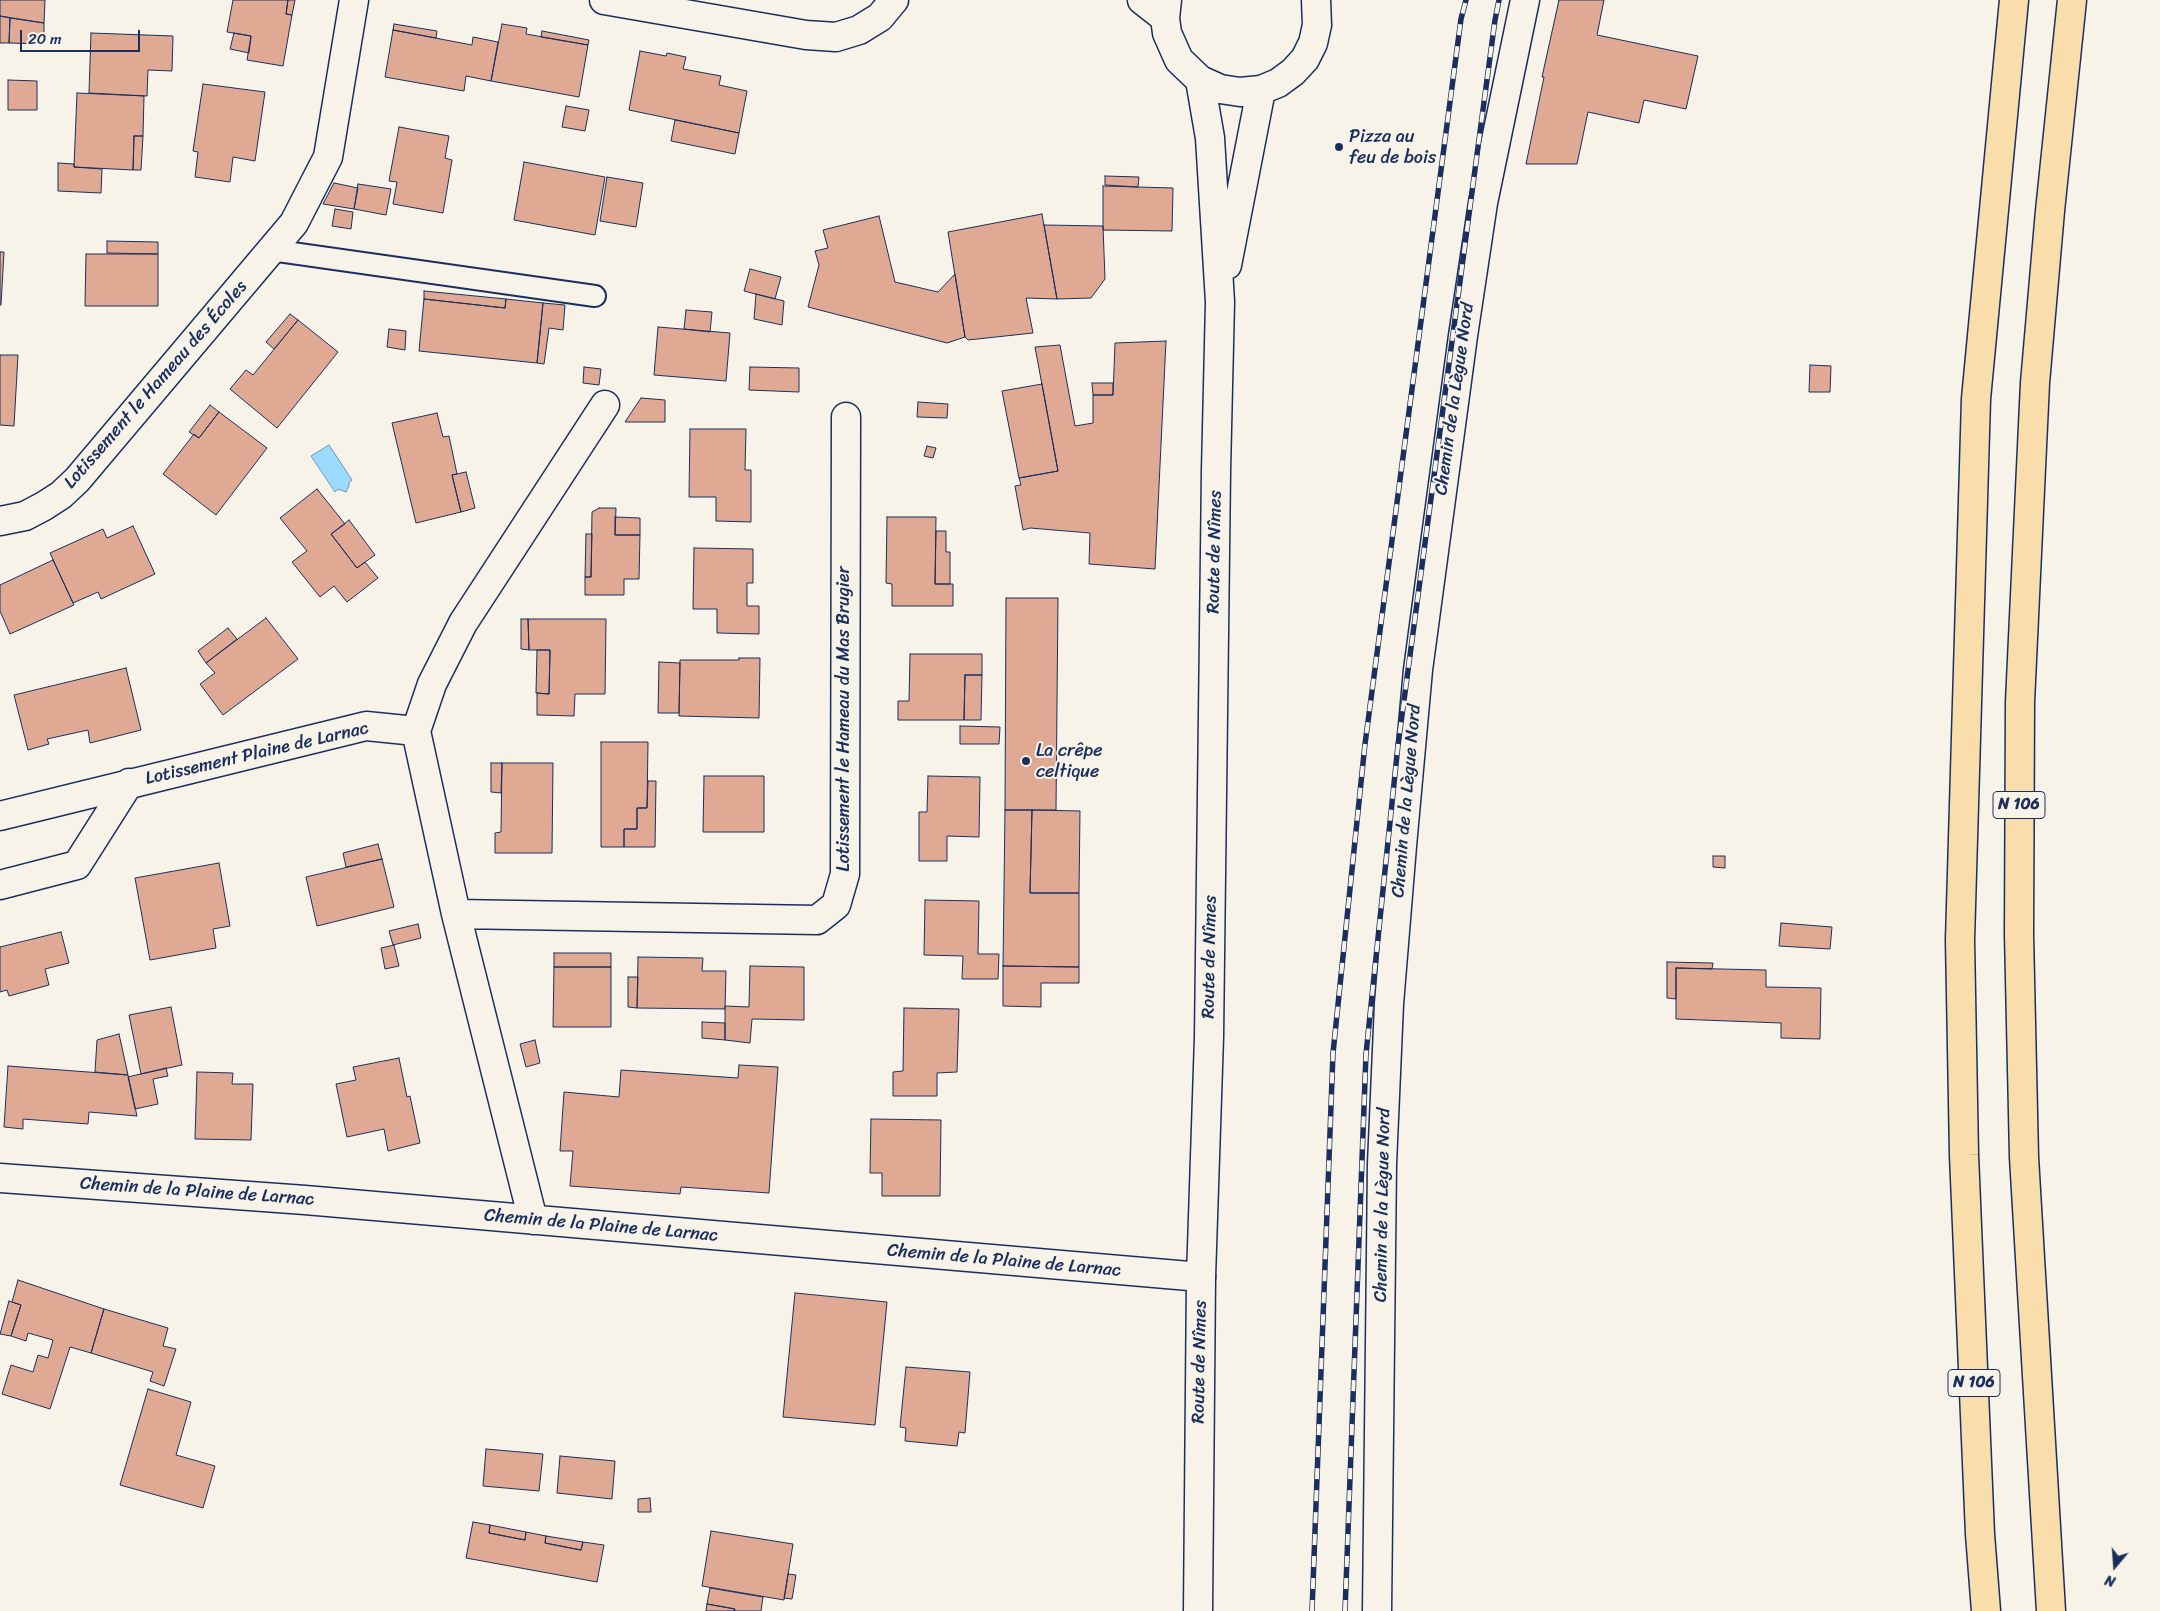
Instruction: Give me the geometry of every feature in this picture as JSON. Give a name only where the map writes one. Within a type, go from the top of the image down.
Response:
[{"type":"highway","name":"N 106","points":[[1986,1611],[1980,1534],[1964,1165],[1960,940],[1976,398],[2014,0]]},
{"type":"highway","name":"N 106","points":[[2051,1611],[2024,1157],[2019,934],[2020,702],[2035,383],[2050,211],[2072,0]]},
{"type":"street","name":"Lotissement le Hameau des Écoles","points":[[0,521],[25,516],[44,506],[61,496],[77,480],[294,223],[328,157],[354,0]]},
{"type":"street","points":[[604,0],[806,35],[836,37],[859,30],[873,22],[880,17],[894,0]]},
{"type":"street","points":[[1142,0],[1166,9],[1167,33],[1175,54],[1189,71],[1200,80],[1220,89],[1240,92],[1261,90],[1278,83],[1293,72],[1304,59],[1313,43],[1317,25],[1316,0]]},
{"type":"street","name":"Chemin de la Lègue Nord","points":[[1377,1611],[1382,1164],[1389,1004],[1418,670],[1483,203],[1525,0]]},
{"type":"street","name":"Route de Nîmes","points":[[1198,1611],[1201,1277],[1209,1037],[1220,302],[1210,138],[1200,80]]},
{"type":"street","name":"Route de Nîmes","points":[[1220,302],[1261,90]]},
{"type":"street","points":[[533,1220],[456,914],[416,731],[432,684],[463,624],[605,405]]},
{"type":"street","name":"Lotissement le Hameau du Mas Brugier","points":[[456,914],[818,920],[836,905],[845,874],[846,417]]},
{"type":"street","name":"Lotissement Plaine de Larnac","points":[[0,816],[366,726],[416,731]]},
{"type":"street","name":"Lotissement Plaine de Larnac","points":[[0,885],[77,865],[129,783]]},
{"type":"street","name":"Chemin de la Plaine de Larnac","points":[[0,1178],[305,1200],[1201,1277]]},
{"type":"lane","points":[[271,250],[595,296]]},
{"type":"water","points":[[329,445],[352,480],[346,492],[338,489],[335,492],[311,456]]},
{"type":"building","points":[[0,0],[45,0],[44,23],[0,16]]},
{"type":"building","points":[[233,0],[288,0],[286,14],[292,15],[283,66],[247,60],[251,36],[227,32]]},
{"type":"building","points":[[288,0],[295,0],[292,15],[286,14]]},
{"type":"building","points":[[1559,0],[1604,0],[1597,35],[1698,56],[1686,109],[1644,100],[1639,123],[1588,112],[1577,164],[1526,164]]},
{"type":"building","points":[[0,16],[10,18],[9,43],[0,43]]},
{"type":"building","points":[[10,18],[44,23],[44,44],[9,43]]},
{"type":"building","points":[[394,24],[437,31],[436,38],[393,30]]},
{"type":"building","points":[[502,24],[527,28],[526,34],[588,45],[579,97],[491,81]]},
{"type":"building","points":[[393,30],[472,45],[473,37],[498,42],[491,81],[466,76],[464,91],[385,77]]},
{"type":"building","points":[[542,31],[589,40],[588,45],[541,37]]},
{"type":"building","points":[[91,33],[173,36],[172,71],[148,70],[147,96],[89,93]]},
{"type":"building","points":[[234,33],[251,36],[249,53],[230,49]]},
{"type":"building","points":[[640,51],[666,56],[667,53],[686,57],[683,69],[721,76],[719,85],[747,91],[739,133],[629,110]]},
{"type":"building","points":[[8,80],[37,81],[37,110],[8,110]]},
{"type":"building","points":[[203,84],[265,92],[255,161],[233,157],[230,182],[195,177],[198,152],[193,151]]},
{"type":"building","points":[[77,93],[144,96],[143,136],[134,136],[133,170],[74,167]]},
{"type":"building","points":[[566,106],[589,110],[585,131],[562,127]]},
{"type":"building","points":[[675,120],[739,133],[735,154],[671,141]]},
{"type":"building","points":[[399,127],[449,136],[445,158],[452,160],[443,213],[393,204],[397,182],[389,181]]},
{"type":"building","points":[[134,136],[143,136],[141,170],[133,170]]},
{"type":"building","points":[[524,162],[605,177],[595,235],[514,220]]},
{"type":"building","points":[[58,163],[74,164],[74,167],[102,169],[101,193],[58,191]]},
{"type":"building","points":[[1105,176],[1139,177],[1138,187],[1105,185]]},
{"type":"building","points":[[607,177],[643,183],[636,227],[600,221]]},
{"type":"building","points":[[334,183],[358,188],[354,209],[323,204]]},
{"type":"building","points":[[358,184],[391,189],[386,215],[354,209]]},
{"type":"building","points":[[1103,186],[1173,188],[1172,231],[1103,230]]},
{"type":"building","points":[[335,209],[353,212],[351,229],[332,226]]},
{"type":"building","points":[[1042,214],[1057,299],[1026,298],[1033,333],[968,340],[965,337],[948,232]]},
{"type":"building","points":[[879,216],[895,282],[938,292],[955,274],[965,337],[947,343],[808,307],[819,265],[815,251],[828,248],[823,230]]},
{"type":"building","points":[[1044,225],[1103,226],[1105,279],[1091,298],[1057,299]]},
{"type":"building","points":[[107,241],[158,242],[158,254],[107,253]]},
{"type":"building","points":[[0,252],[4,252],[1,305],[0,305]]},
{"type":"building","points":[[86,254],[158,254],[158,306],[85,306]]},
{"type":"building","points":[[750,269],[781,277],[775,299],[744,291]]},
{"type":"building","points":[[424,291],[506,299],[505,308],[424,299]]},
{"type":"building","points":[[756,294],[784,301],[782,325],[754,319]]},
{"type":"building","points":[[424,299],[505,308],[506,299],[543,303],[537,363],[419,351]]},
{"type":"building","points":[[543,303],[565,305],[563,330],[549,328],[544,364],[537,363]]},
{"type":"building","points":[[686,310],[712,312],[710,332],[684,329]]},
{"type":"building","points":[[290,314],[298,320],[274,349],[266,342]]},
{"type":"building","points":[[298,320],[338,352],[277,428],[230,389],[246,370],[253,375]]},
{"type":"building","points":[[658,327],[730,333],[726,381],[654,375]]},
{"type":"building","points":[[389,329],[406,331],[405,350],[387,347]]},
{"type":"building","points":[[1166,341],[1155,569],[1089,564],[1090,533],[1030,528],[1023,530],[1015,486],[1021,485],[1019,478],[1058,471],[1035,347],[1060,345],[1075,426],[1093,423],[1093,395],[1113,395],[1115,343]]},
{"type":"building","points":[[0,355],[18,355],[14,426],[0,425]]},
{"type":"building","points":[[1810,365],[1831,366],[1830,392],[1809,392]]},
{"type":"building","points":[[584,367],[601,369],[599,385],[583,383]]},
{"type":"building","points":[[750,367],[799,368],[799,392],[749,390]]},
{"type":"building","points":[[1092,383],[1113,383],[1113,395],[1093,395]]},
{"type":"building","points":[[1042,384],[1058,471],[1019,478],[1002,391]]},
{"type":"building","points":[[641,398],[665,400],[665,422],[625,422]]},
{"type":"building","points":[[918,402],[948,404],[947,418],[917,417]]},
{"type":"building","points":[[210,405],[219,412],[199,438],[189,432]]},
{"type":"building","points":[[219,412],[267,448],[216,515],[163,474],[194,434],[199,438]]},
{"type":"building","points":[[437,413],[443,437],[449,436],[457,474],[452,475],[461,512],[416,523],[392,423]]},
{"type":"building","points":[[690,429],[746,429],[745,470],[751,470],[751,522],[716,521],[716,497],[689,497]]},
{"type":"building","points":[[927,446],[936,448],[933,458],[924,456]]},
{"type":"building","points":[[466,472],[475,508],[461,512],[452,475]]},
{"type":"building","points":[[317,489],[345,524],[331,534],[357,568],[365,562],[378,578],[347,602],[334,586],[320,597],[292,562],[307,551],[280,518]]},
{"type":"building","points":[[599,508],[616,508],[615,535],[640,535],[639,579],[624,579],[624,595],[585,595],[585,577],[591,577],[592,512]]},
{"type":"building","points":[[615,517],[640,518],[640,535],[615,535]]},
{"type":"building","points":[[887,517],[936,517],[935,584],[953,584],[953,606],[892,606],[892,584],[886,583]]},
{"type":"building","points":[[349,520],[375,555],[357,568],[331,534]]},
{"type":"building","points":[[133,526],[155,574],[101,599],[98,592],[73,603],[50,553],[103,529],[107,538]]},
{"type":"building","points":[[936,531],[946,531],[946,552],[950,552],[950,584],[935,584]]},
{"type":"building","points":[[586,534],[592,534],[591,577],[585,577]]},
{"type":"building","points":[[694,548],[753,549],[753,583],[747,583],[747,606],[759,606],[759,634],[717,633],[717,609],[693,609]]},
{"type":"building","points":[[53,560],[74,605],[10,634],[0,611],[0,585]]},
{"type":"building","points":[[1006,598],[1058,598],[1056,810],[1005,810]]},
{"type":"building","points":[[266,618],[298,659],[223,715],[200,684],[215,673],[206,663]]},
{"type":"building","points":[[521,619],[528,619],[529,650],[521,649]]},
{"type":"building","points":[[528,619],[606,619],[605,694],[575,694],[574,716],[537,715],[537,693],[549,694],[550,650],[529,650]]},
{"type":"building","points":[[228,628],[237,639],[206,663],[198,651]]},
{"type":"building","points":[[537,650],[550,650],[549,694],[536,693]]},
{"type":"building","points":[[910,654],[982,654],[982,675],[965,675],[964,720],[898,720],[898,701],[909,701]]},
{"type":"building","points":[[739,658],[760,658],[759,718],[679,716],[680,660],[739,660]]},
{"type":"building","points":[[659,662],[680,663],[679,713],[658,713]]},
{"type":"building","points":[[126,668],[141,730],[90,743],[88,730],[47,739],[49,744],[28,750],[14,695]]},
{"type":"building","points":[[965,675],[982,675],[981,720],[964,720]]},
{"type":"building","points":[[960,726],[1000,727],[999,744],[960,744]]},
{"type":"building","points":[[601,742],[648,742],[647,808],[637,808],[637,829],[624,829],[624,847],[601,847]]},
{"type":"building","points":[[491,763],[502,763],[501,793],[491,792]]},
{"type":"building","points":[[502,763],[553,763],[552,853],[495,853],[495,833],[501,832]]},
{"type":"building","points":[[704,776],[764,776],[764,832],[703,832]]},
{"type":"building","points":[[928,776],[980,777],[979,837],[947,836],[947,861],[919,861],[919,812],[927,812]]},
{"type":"building","points":[[648,781],[656,781],[655,847],[624,847],[624,829],[637,829],[637,808],[647,808]]},
{"type":"building","points":[[1005,810],[1032,810],[1030,893],[1079,893],[1079,967],[1003,966]]},
{"type":"building","points":[[1032,810],[1080,811],[1079,893],[1030,893]]},
{"type":"building","points":[[378,844],[382,859],[346,867],[343,853]]},
{"type":"building","points":[[1713,856],[1725,856],[1725,868],[1713,867]]},
{"type":"building","points":[[382,859],[394,907],[317,926],[306,877]]},
{"type":"building","points":[[219,863],[230,926],[213,929],[216,948],[150,960],[135,878]]},
{"type":"building","points":[[925,900],[979,901],[978,954],[999,954],[998,979],[962,979],[963,956],[924,955]]},
{"type":"building","points":[[1781,923],[1832,927],[1830,949],[1779,946]]},
{"type":"building","points":[[418,924],[421,938],[393,945],[389,931]]},
{"type":"building","points":[[61,932],[69,963],[45,969],[49,985],[9,996],[7,990],[0,992],[0,947]]},
{"type":"building","points":[[394,945],[399,966],[385,969],[381,948]]},
{"type":"building","points":[[554,953],[611,953],[611,967],[554,967]]},
{"type":"building","points":[[638,957],[703,958],[702,971],[726,971],[725,1009],[637,1008]]},
{"type":"building","points":[[1667,962],[1713,963],[1712,969],[1676,968],[1676,999],[1667,998]]},
{"type":"building","points":[[750,966],[804,967],[804,1020],[752,1019],[750,1043],[725,1040],[725,1006],[749,1007]]},
{"type":"building","points":[[1003,966],[1079,967],[1079,983],[1041,983],[1041,1007],[1003,1006]]},
{"type":"building","points":[[554,967],[611,967],[611,1027],[553,1027]]},
{"type":"building","points":[[1676,968],[1766,970],[1766,987],[1821,988],[1820,1039],[1781,1038],[1781,1023],[1676,1019]]},
{"type":"building","points":[[628,977],[638,977],[637,1008],[628,1007]]},
{"type":"building","points":[[171,1007],[182,1065],[141,1074],[129,1015]]},
{"type":"building","points":[[904,1008],[959,1009],[957,1072],[937,1073],[937,1096],[893,1096],[893,1072],[903,1071]]},
{"type":"building","points":[[702,1022],[725,1023],[725,1040],[702,1038]]},
{"type":"building","points":[[119,1034],[128,1075],[95,1072],[97,1040]]},
{"type":"building","points":[[535,1040],[540,1063],[526,1067],[520,1044]]},
{"type":"building","points":[[399,1058],[407,1097],[410,1096],[420,1143],[388,1151],[384,1129],[347,1137],[336,1084],[356,1080],[353,1067]]},
{"type":"building","points":[[739,1065],[778,1067],[769,1193],[681,1187],[680,1194],[570,1186],[573,1151],[560,1151],[564,1092],[619,1097],[621,1070],[738,1078]]},
{"type":"building","points":[[8,1066],[128,1075],[137,1116],[89,1112],[88,1124],[23,1119],[23,1129],[4,1127]]},
{"type":"building","points":[[166,1068],[168,1076],[153,1079],[158,1104],[135,1109],[128,1077]]},
{"type":"building","points":[[197,1072],[233,1073],[232,1084],[253,1084],[251,1140],[195,1139]]},
{"type":"building","points":[[871,1119],[941,1120],[940,1196],[882,1196],[882,1173],[870,1173]]},
{"type":"building","points":[[18,1280],[104,1309],[91,1353],[70,1347],[50,1409],[2,1394],[11,1365],[33,1372],[38,1355],[48,1358],[53,1340],[28,1333],[26,1341],[11,1336],[21,1305],[12,1302]]},
{"type":"building","points":[[795,1293],[887,1302],[875,1425],[783,1417]]},
{"type":"building","points":[[9,1301],[21,1305],[11,1336],[0,1334]]},
{"type":"building","points":[[104,1309],[168,1328],[163,1346],[176,1349],[164,1386],[150,1381],[153,1372],[91,1353]]},
{"type":"building","points":[[906,1367],[970,1372],[965,1433],[959,1432],[957,1446],[905,1441],[906,1428],[900,1427]]},
{"type":"building","points":[[148,1389],[191,1402],[176,1455],[215,1466],[203,1508],[120,1485]]},
{"type":"building","points":[[486,1449],[543,1454],[539,1491],[483,1486]]},
{"type":"building","points":[[560,1456],[615,1461],[612,1499],[557,1493]]},
{"type":"building","points":[[650,1498],[651,1512],[638,1512],[638,1499]]},
{"type":"building","points":[[473,1522],[490,1525],[489,1533],[525,1540],[526,1532],[546,1536],[545,1543],[581,1550],[583,1542],[604,1545],[597,1582],[466,1558]]},
{"type":"building","points":[[490,1525],[526,1532],[525,1540],[489,1533]]},
{"type":"building","points":[[711,1531],[793,1544],[784,1600],[702,1586]]},
{"type":"building","points":[[546,1536],[583,1542],[581,1550],[545,1543]]},
{"type":"building","points":[[788,1574],[796,1575],[792,1599],[784,1598]]},
{"type":"building","points":[[710,1588],[763,1597],[761,1611],[734,1611],[735,1609],[707,1604]]},
{"type":"building","points":[[707,1604],[735,1609],[734,1611],[706,1611]]},
{"type":"railway","points":[[1312,1611],[1333,1053],[1365,744],[1461,19],[1466,0]]},
{"type":"railway","points":[[1345,1611],[1366,1054],[1398,745],[1499,0]]},
{"type":"place","name":"Pizza au feu de bois","points":[[1339,147]]},
{"type":"place","name":"La crêpe celtique","points":[[1026,761]]}]
